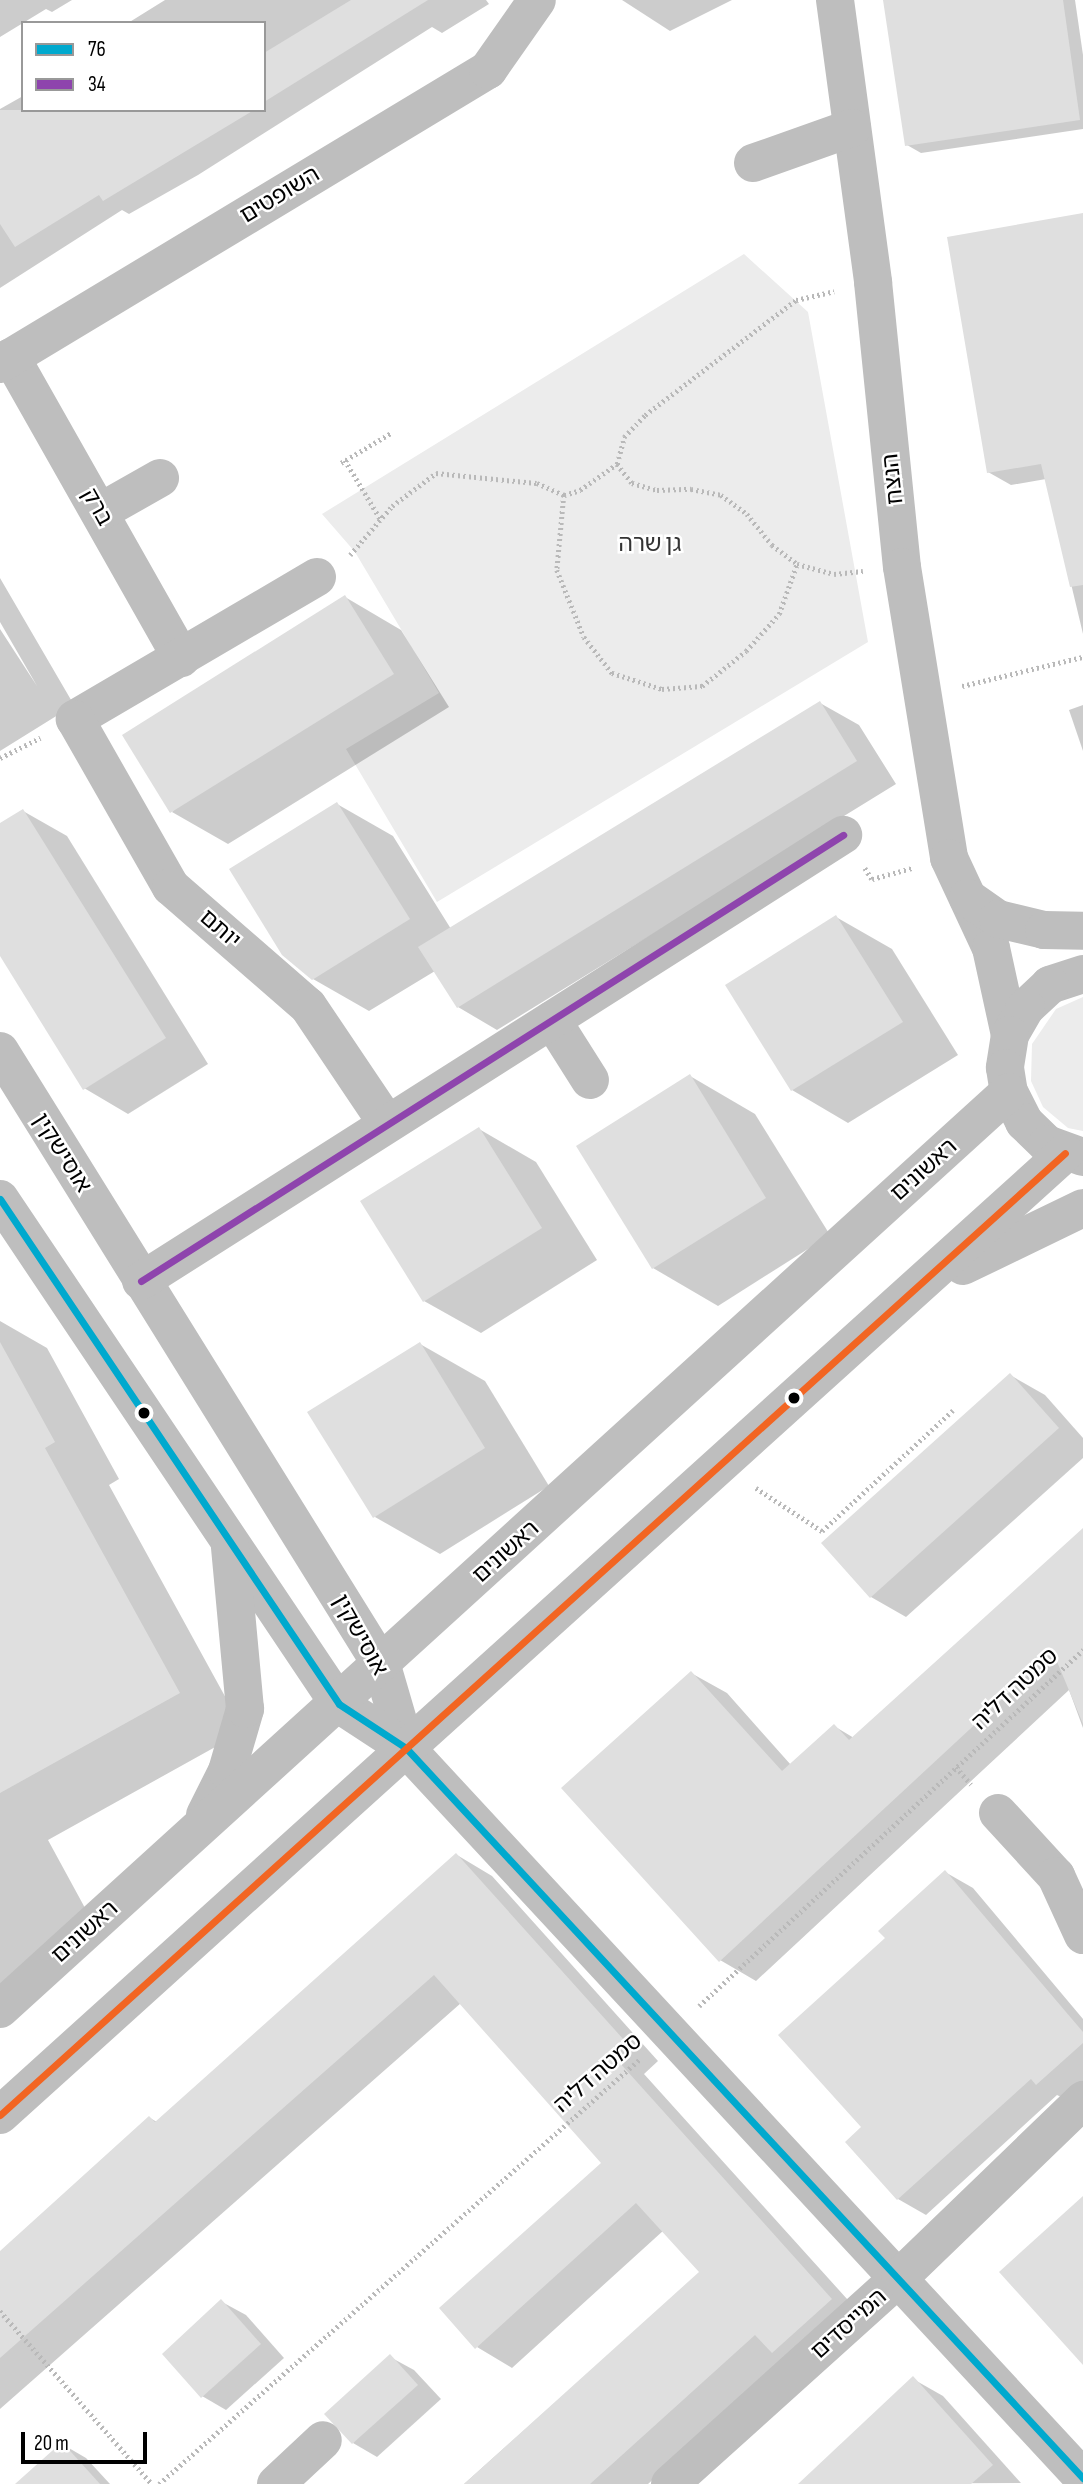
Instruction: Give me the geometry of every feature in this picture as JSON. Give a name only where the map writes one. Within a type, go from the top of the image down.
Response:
[{"type":"street","name":"השופטים","points":[[6,361],[488,69],[537,0]]},
{"type":"street","name":"הנצח","points":[[835,0],[873,282],[902,567],[950,858],[991,948],[1010,1035]]},
{"type":"street","points":[[751,150],[852,128]]},
{"type":"street","name":"ברק","points":[[6,361],[100,512],[181,658]]},
{"type":"street","points":[[100,512],[160,478]]},
{"type":"street","points":[[181,658],[317,578]]},
{"type":"street","name":"יותם","points":[[181,658],[75,719],[172,887],[308,1006],[386,1122]]},
{"type":"street","points":[[141,1281],[386,1122],[844,835]]},
{"type":"street","points":[[968,898],[998,919],[1044,929],[1083,932]]},
{"type":"street","points":[[991,948],[1067,979]]},
{"type":"street","points":[[0,2115],[895,1306],[1074,1155],[1024,1122],[1009,1092],[1005,1068],[1010,1035],[1026,1007],[1067,979]]},
{"type":"street","points":[[552,1020],[590,1080]]},
{"type":"street","name":"אוסישקין","points":[[0,1051],[382,1666],[406,1748]]},
{"type":"street","name":"ראשונים","points":[[0,2009],[382,1666],[1009,1092]]},
{"type":"street","points":[[0,1199],[338,1704],[406,1748],[669,2034],[900,2277],[1083,2478]]},
{"type":"street","points":[[895,1306],[994,1247],[1083,1208]]},
{"type":"street","points":[[195,1833],[227,1771],[245,1709],[230,1542]]},
{"type":"street","points":[[998,1813],[1056,1876],[1083,1935]]},
{"type":"street","name":"המייסדים","points":[[670,2484],[900,2277],[1083,2100]]},
{"type":"street","points":[[276,2484],[323,2440]]},
{"type":"path","points":[[317,578],[355,552],[392,506],[436,473],[537,483],[564,495],[580,490],[617,464],[624,437],[645,415],[796,300],[873,282]]},
{"type":"path","points":[[380,520],[343,461],[391,433]]},
{"type":"path","points":[[617,464],[632,483],[657,490],[691,489],[720,495],[747,514],[772,545],[797,564],[834,574],[902,567]]},
{"type":"path","points":[[564,495],[558,570],[584,637],[611,673],[662,688],[702,685],[746,651],[779,614],[797,564]]},
{"type":"path","points":[[923,695],[1083,657]]},
{"type":"path","points":[[844,835],[872,879],[950,858]]},
{"type":"path","points":[[720,1465],[822,1531],[953,1410]]},
{"type":"path","name":"סמטה דליה","points":[[159,2484],[669,2034],[1083,1650]]},
{"type":"path","points":[[0,2311],[152,2484]]},
{"type":"green space","name":"גן שרה","points":[[744,254],[808,312],[868,642],[437,902],[346,749],[439,693],[355,552],[322,514]]},
{"type":"green space","points":[[1083,997],[1083,1131],[1068,1128],[1043,1107],[1031,1081],[1032,1044],[1056,1009]]},
{"type":"building","points":[[351,0],[428,0],[266,101],[266,52]]},
{"type":"building","points":[[883,0],[1063,0],[1080,120],[905,146]]},
{"type":"building","points":[[0,110],[251,112],[103,201],[99,195],[15,247],[0,224]]},
{"type":"building","points":[[1083,213],[1083,585],[1070,587],[1041,464],[987,473],[947,237]]},
{"type":"building","points":[[345,595],[394,674],[170,813],[122,735]]},
{"type":"building","points":[[820,701],[857,761],[457,1008],[418,947]]},
{"type":"building","points":[[337,802],[410,919],[312,980],[282,955],[229,869]]},
{"type":"building","points":[[23,809],[166,1038],[83,1090],[0,956],[0,823]]},
{"type":"building","points":[[836,915],[903,1022],[791,1091],[725,985]]},
{"type":"building","points":[[690,1074],[766,1198],[652,1269],[576,1146]]},
{"type":"building","points":[[479,1127],[542,1228],[423,1302],[360,1201]]},
{"type":"building","points":[[0,1342],[55,1442],[45,1448],[180,1693],[0,1793]]},
{"type":"building","points":[[420,1342],[485,1448],[373,1518],[307,1412]]},
{"type":"building","points":[[1010,1373],[1059,1428],[870,1598],[821,1543]]},
{"type":"building","points":[[1083,1528],[1083,1724],[1053,1652],[719,1962],[561,1788],[691,1671],[782,1771],[834,1724],[849,1740]]},
{"type":"building","points":[[456,1853],[624,2040],[610,2052],[832,2299],[772,2353],[755,2335],[590,2484],[464,2484],[699,2272],[636,2203],[475,2349],[439,2308],[601,2163],[434,1975],[0,2358],[0,2251],[149,2116],[155,2122]]},
{"type":"building","points":[[945,1870],[1083,2032],[1083,2043],[1036,2085],[1031,2079],[897,2200],[845,2142],[861,2127],[778,2035],[885,1938],[878,1931]]},
{"type":"building","points":[[1083,2196],[1083,2365],[999,2272]]},
{"type":"building","points":[[221,2299],[261,2344],[201,2398],[162,2354]]},
{"type":"building","points":[[390,2354],[418,2385],[352,2444],[324,2414]]},
{"type":"building","points":[[913,2376],[993,2465],[971,2484],[798,2484]]},
{"type":"building","points":[[62,2442],[100,2484],[15,2484]]},
{"type":"transit line","name":"34","points":[[141,1281],[843,835]]},
{"type":"transit line","points":[[0,2115],[1065,1153]]},
{"type":"transit line","name":"76","points":[[0,1199],[339,1704],[406,1748],[1083,2478]]}]
